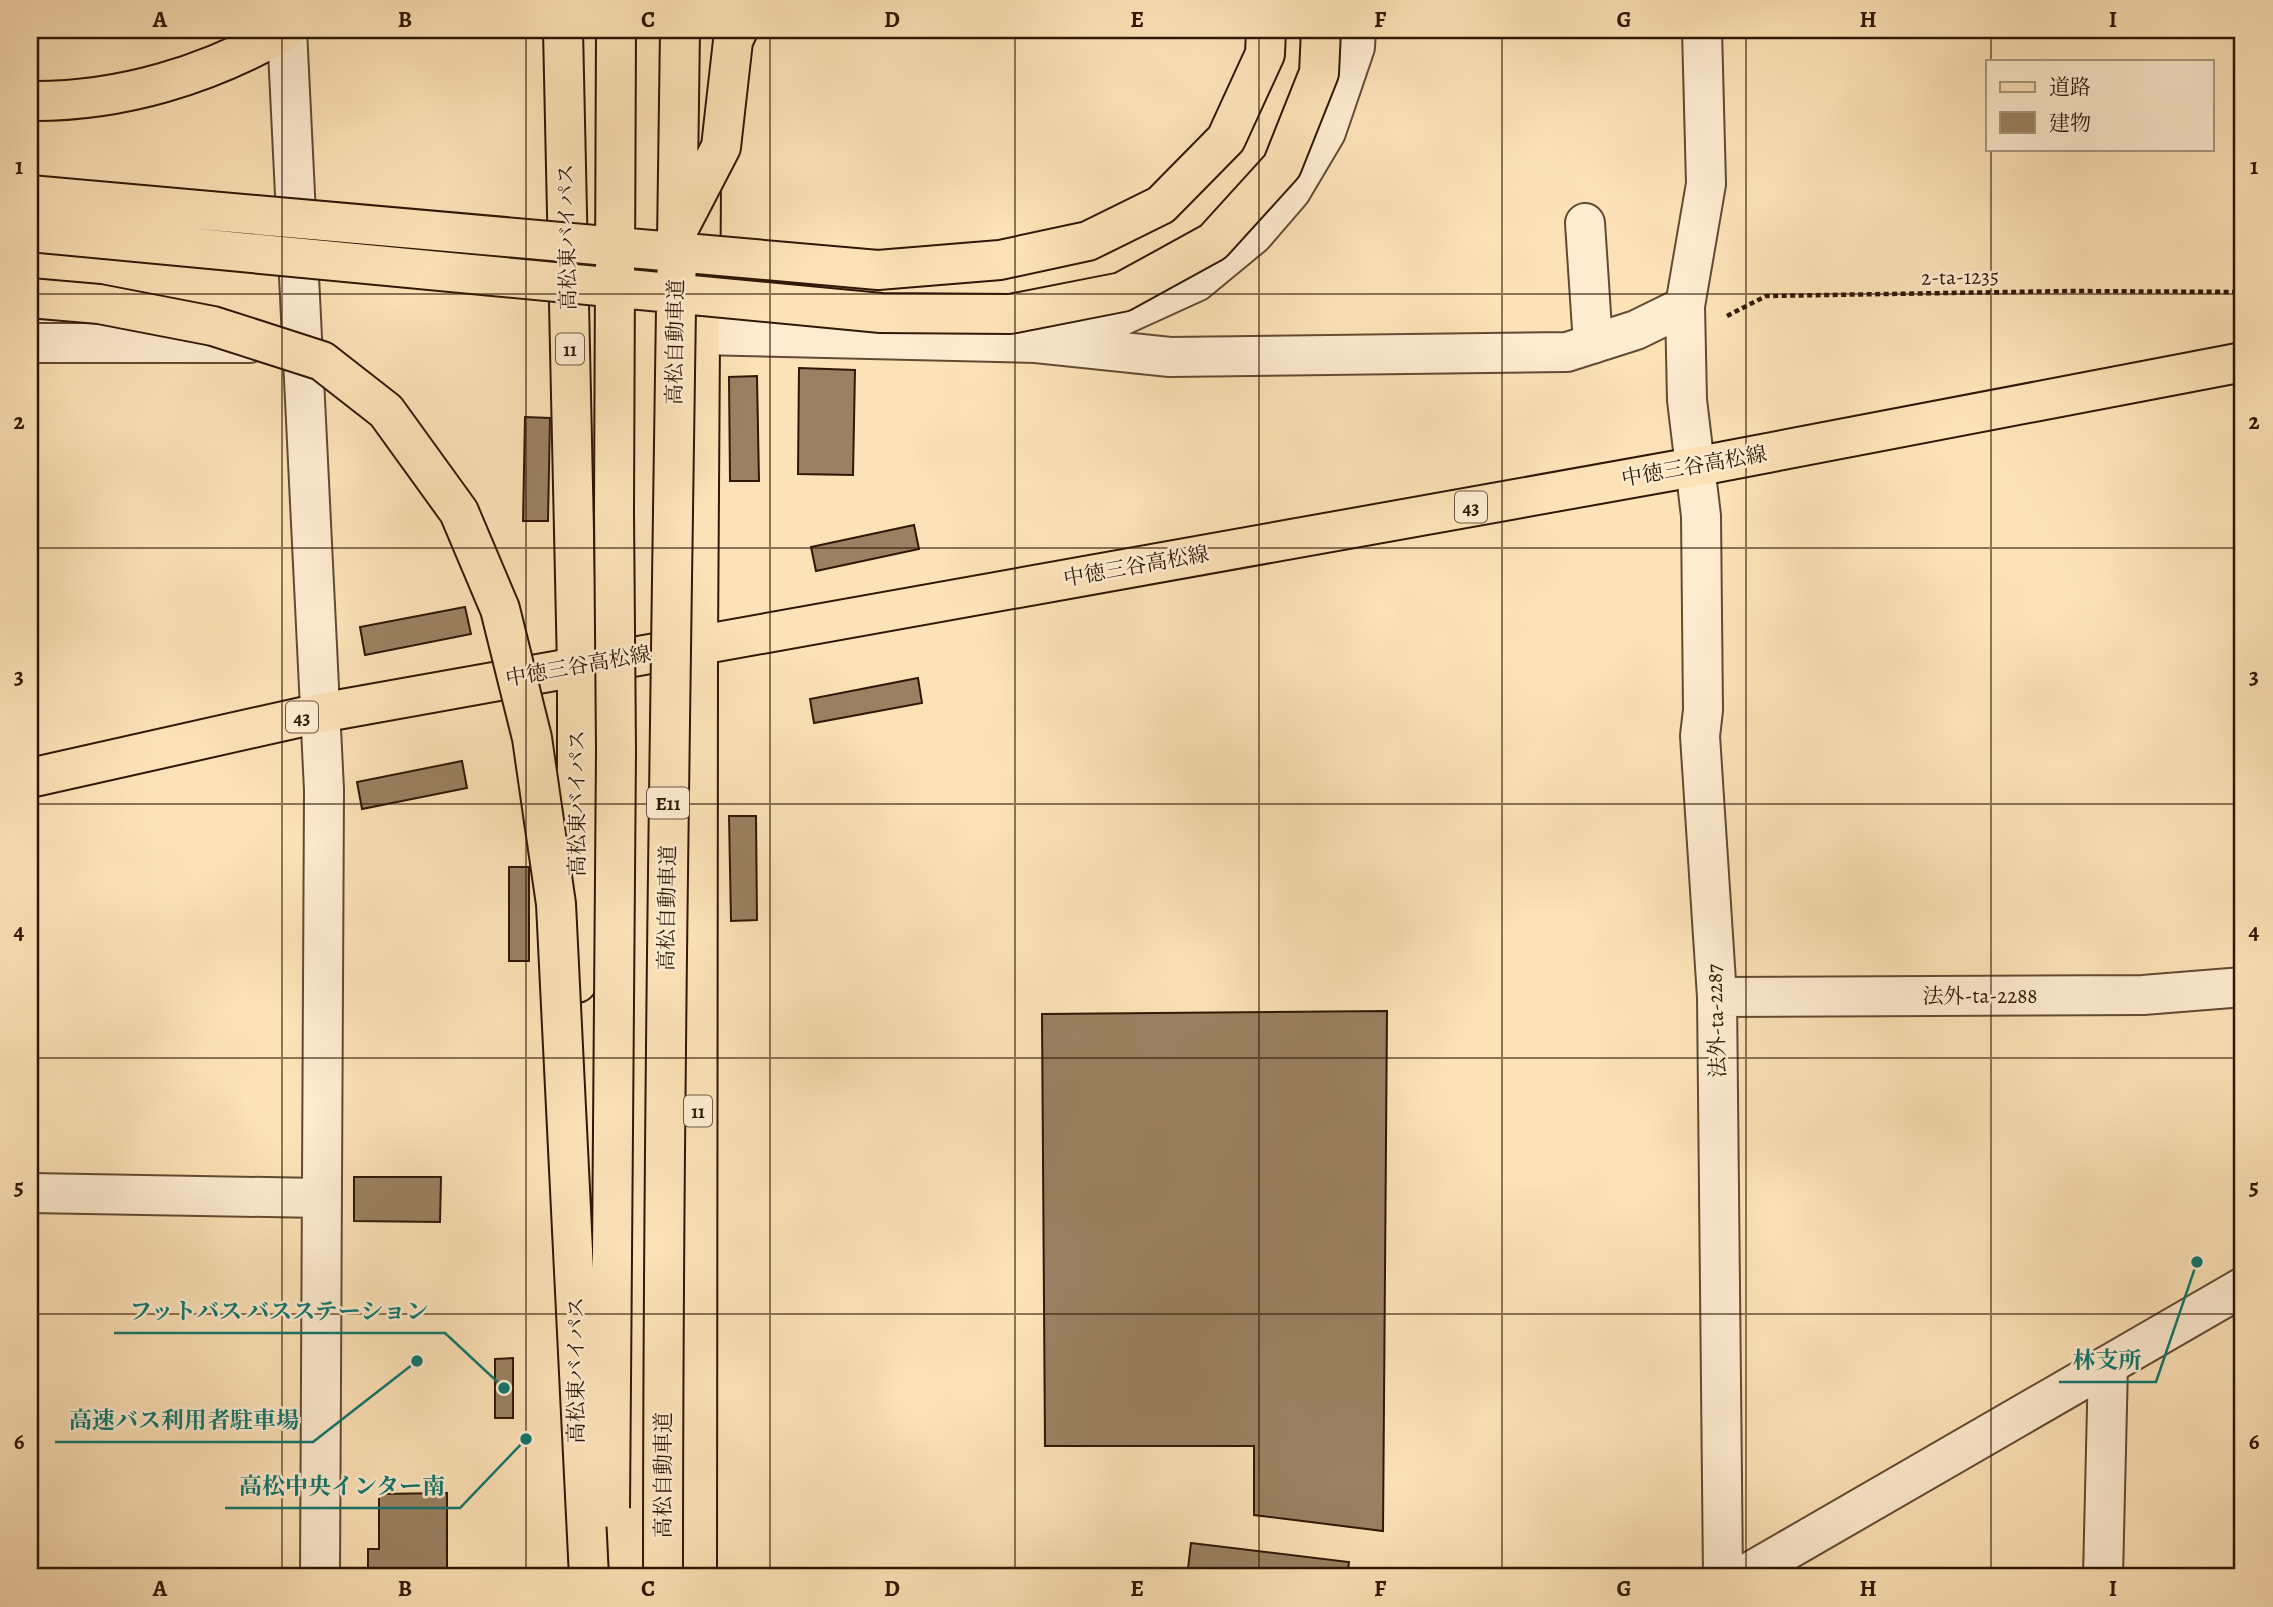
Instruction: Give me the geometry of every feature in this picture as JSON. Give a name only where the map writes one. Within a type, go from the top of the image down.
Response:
[{"type":"main road","points":[[30,101],[121,94],[195,73],[261,45],[287,30]]},
{"type":"main road","name":"高松東バイパス","points":[[563,30],[577,668],[576,1577]]},
{"type":"main road","points":[[609,1577],[616,763],[616,30]]},
{"type":"main road","name":"高松自動車道","points":[[663,1577],[670,618],[680,30]]},
{"type":"main road","name":"11","points":[[697,1577],[702,30]]},
{"type":"main road","points":[[677,231],[721,147],[733,41],[738,30]]},
{"type":"main road","points":[[30,195],[878,270],[1000,261],[1088,241],[1161,205],[1226,139],[1265,54],[1266,30]]},
{"type":"main road","points":[[30,232],[881,313],[1010,314],[1122,292],[1213,242],[1282,166],[1320,73],[1321,30]]},
{"type":"main road","points":[[30,298],[99,304],[214,326],[322,361],[386,411],[459,512],[500,609],[532,738],[556,904],[589,1577]]},
{"type":"main road","name":"中徳三谷高松線","points":[[30,778],[320,713],[1694,467],[2243,362]]},
{"type":"street","points":[[287,30],[324,790],[320,1577]]},
{"type":"street","points":[[1036,343],[1106,323],[1196,282],[1253,234],[1291,191],[1326,132],[1354,47],[1356,30]]},
{"type":"street","name":"法外-ta-2287","points":[[1702,30],[1706,184],[1686,321],[1687,400],[1702,516],[1703,710],[1700,736],[1717,997],[1723,1577]]},
{"type":"street","points":[[1585,223],[1593,344]]},
{"type":"street","points":[[701,335],[1036,343],[1170,356],[1567,352],[1636,330],[1686,321]]},
{"type":"street","points":[[30,343],[303,343]]},
{"type":"street","name":"法外-ta-2288","points":[[1717,997],[2143,995],[2243,987]]},
{"type":"street","points":[[30,1193],[321,1198]]},
{"type":"street","points":[[1741,1577],[2243,1287]]},
{"type":"street","points":[[2103,1577],[2108,1365]]},
{"type":"path","name":"2-ta-1235","points":[[1686,321],[1766,296],[2070,291],[2243,292]]},
{"type":"building","points":[[799,368],[855,370],[853,475],[798,474]]},
{"type":"building","points":[[757,376],[759,481],[730,481],[729,377]]},
{"type":"building","points":[[525,417],[550,418],[548,521],[523,521]]},
{"type":"building","points":[[914,525],[919,549],[816,571],[811,547]]},
{"type":"building","points":[[465,607],[471,634],[365,655],[360,627]]},
{"type":"building","points":[[918,678],[922,703],[814,723],[810,699]]},
{"type":"building","points":[[462,761],[467,788],[362,809],[357,782]]},
{"type":"building","points":[[729,816],[756,816],[757,920],[731,921]]},
{"type":"building","points":[[509,867],[529,867],[529,961],[509,961]]},
{"type":"building","points":[[1387,1011],[1383,1531],[1254,1515],[1254,1446],[1045,1446],[1042,1014]]},
{"type":"building","points":[[354,1177],[441,1177],[440,1222],[354,1221]]},
{"type":"building","points":[[513,1358],[513,1418],[495,1418],[495,1359]]},
{"type":"building","points":[[447,1493],[447,1577],[368,1577],[368,1549],[379,1549],[379,1494]]},
{"type":"building","points":[[1191,1543],[1349,1562],[1347,1577],[1187,1577]]},
{"type":"place","name":"林支所","points":[[2197,1262]]},
{"type":"place","name":"高速バス利用者駐車場","points":[[417,1361]]},
{"type":"place","name":"フットバス バスステーション","points":[[504,1388]]},
{"type":"place","name":"高松中央インター南","points":[[526,1439]]}]
